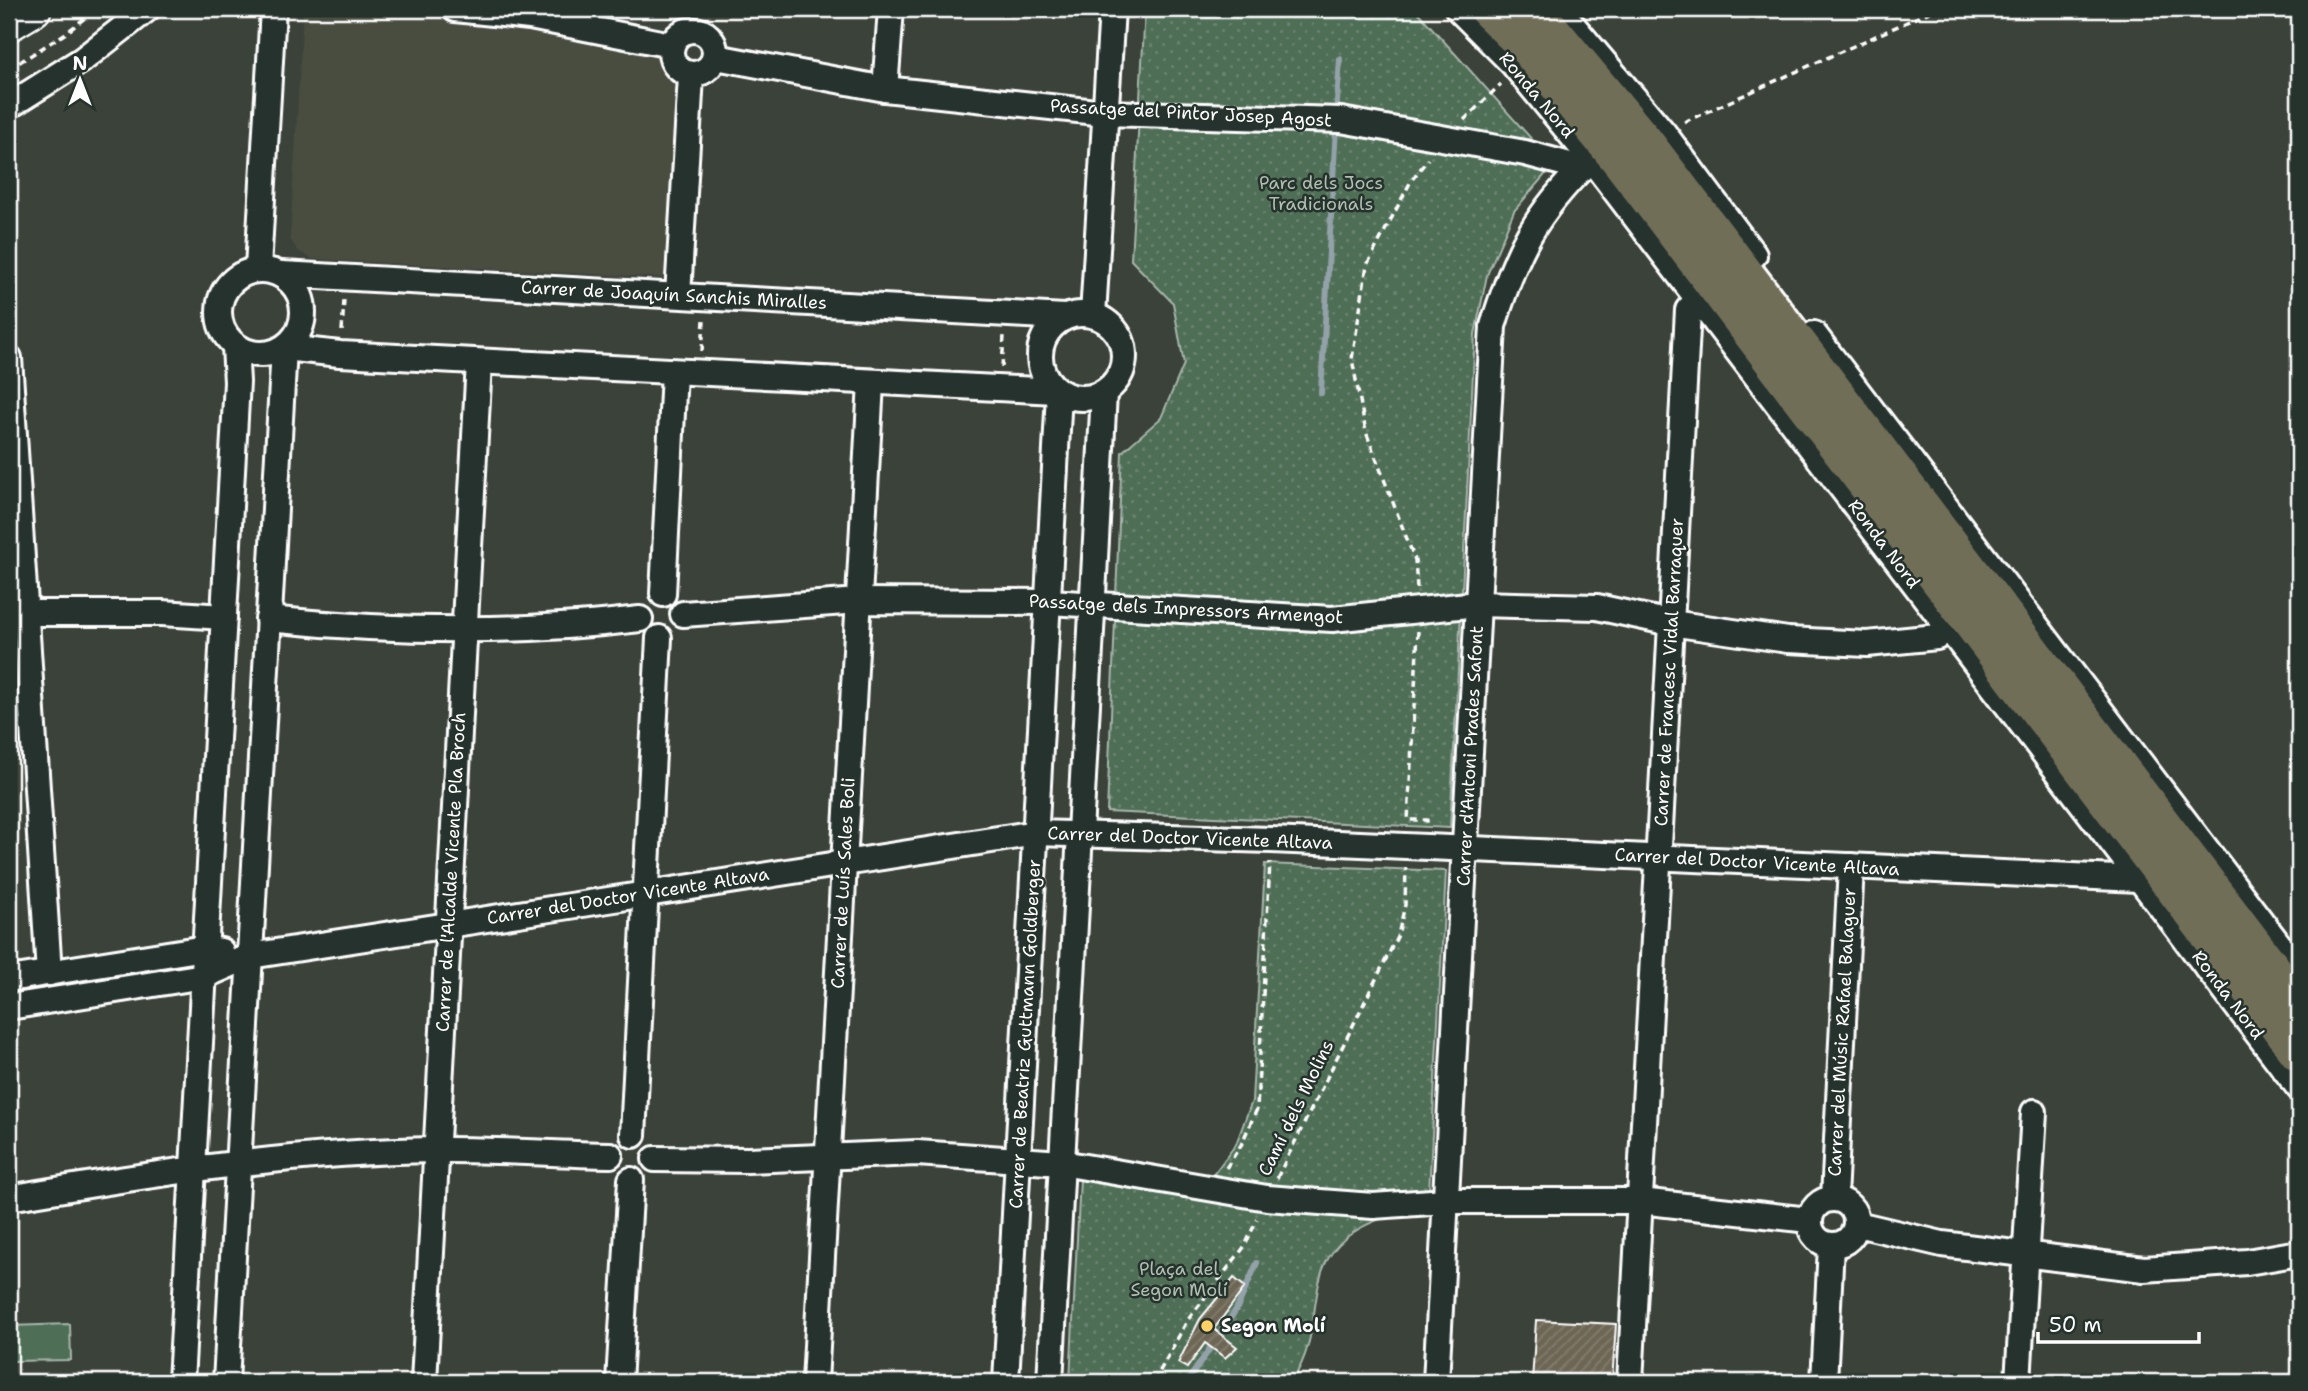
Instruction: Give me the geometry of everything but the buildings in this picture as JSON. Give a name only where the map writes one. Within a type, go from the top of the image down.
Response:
[{"type":"main road","name":"Ronda Nord","points":[[1488,9],[1529,49],[1621,161],[2299,1052]]},
{"type":"main road","points":[[1529,9],[1550,29],[1645,143],[2299,1005]]},
{"type":"street","points":[[9,24],[34,9]]},
{"type":"street","points":[[9,106],[82,60],[147,9]]},
{"type":"street","points":[[455,9],[499,11],[671,45]]},
{"type":"street","points":[[886,78],[891,9]]},
{"type":"street","points":[[1093,315],[1112,9]]},
{"type":"street","name":"Ronda Nord","points":[[1458,9],[1513,64],[1586,163],[1698,300],[2299,1088]]},
{"type":"street","points":[[1559,9],[1663,132],[2299,971]]},
{"type":"street","points":[[270,13],[270,271]]},
{"type":"street","points":[[694,19],[711,38],[716,57],[707,71],[691,76],[673,65],[671,45],[694,19]]},
{"type":"street","name":"Passatge del Pintor Josep Agost","points":[[716,57],[886,78],[1105,113],[1336,120],[1586,163]]},
{"type":"street","points":[[678,295],[691,76]]},
{"type":"street","name":"Carrer d'Antoni Prades Safont","points":[[1436,1382],[1493,326],[1510,270],[1540,214],[1586,163]]},
{"type":"street","points":[[181,1382],[237,382],[235,346],[220,325],[219,299],[234,278],[270,271],[301,295],[303,324],[285,348],[226,1382]]},
{"type":"street","name":"Carrer de Joaquín Sanchis Miralles","points":[[270,271],[1065,317]]},
{"type":"street","name":"Carrer de Francesc Vidal Barraquer","points":[[1630,1382],[1688,310],[1698,300]]},
{"type":"street","points":[[235,346],[259,355],[285,348],[479,362],[1058,392],[1082,399],[1104,393],[1121,374],[1124,350],[1114,328],[1093,315],[1079,313],[1065,317],[1044,337],[1040,366],[1058,392]]},
{"type":"street","points":[[9,358],[17,613],[49,973]]},
{"type":"street","name":"Carrer de l'Alcalde Vicente Pla Broch","points":[[424,1382],[479,362]]},
{"type":"street","points":[[663,594],[674,372]]},
{"type":"street","name":"Carrer de Luís Sales Boli","points":[[815,1382],[871,383]]},
{"type":"street","name":"Carrer de Beatriz Guttmann Goldberger","points":[[1006,1382],[1058,392]]},
{"type":"street","points":[[1049,1382],[1104,393]]},
{"type":"street","points":[[663,594],[677,601],[683,614],[677,632],[659,638],[646,632],[640,619],[646,601],[663,594]]},
{"type":"street","name":"Passatge dels Impressors Armengot","points":[[683,614],[859,601],[1049,602],[1332,619],[1478,604],[1597,607],[1671,623],[1788,640],[1867,644],[1937,637]]},
{"type":"street","points":[[17,613],[224,617]]},
{"type":"street","points":[[268,619],[346,627],[464,632],[565,628],[640,619]]},
{"type":"street","points":[[633,1135],[659,638]]},
{"type":"street","name":"Carrer del Doctor Vicente Altava","points":[[9,1007],[204,976],[250,956],[1036,833],[1427,847],[2139,879]]},
{"type":"street","name":"Carrer del Músic Rafael Balaguer","points":[[1834,1198],[1851,866]]},
{"type":"street","name":"Carrer del Doctor Vicente Altava","points":[[9,979],[205,948],[250,956]]},
{"type":"street","points":[[2018,1382],[2034,1112]]},
{"type":"street","points":[[633,1135],[648,1141],[654,1158],[649,1173],[631,1180],[614,1170],[610,1155],[619,1140],[633,1135]]},
{"type":"street","points":[[9,1198],[193,1167],[238,1163],[436,1150],[610,1155]]},
{"type":"street","points":[[654,1158],[748,1160],[918,1153],[1062,1163],[1267,1198],[1373,1206],[1446,1201],[1640,1200],[1809,1220]]},
{"type":"street","points":[[619,1382],[631,1180]]},
{"type":"street","points":[[1834,1198],[1852,1208],[1857,1224],[1849,1239],[1830,1246],[1814,1237],[1809,1220],[1817,1204],[1834,1198]]},
{"type":"street","points":[[1857,1224],[1942,1244],[2026,1257],[2144,1269],[2247,1262],[2299,1253]]},
{"type":"street","points":[[1824,1382],[1830,1246]]},
{"type":"path","points":[[9,69],[66,33],[96,9]]},
{"type":"path","points":[[1663,132],[1936,9]]},
{"type":"path","points":[[1427,847],[1427,820],[1408,820],[1419,609],[1415,560],[1366,432],[1352,359],[1367,265],[1411,181],[1446,138],[1507,80]]},
{"type":"path","points":[[340,354],[346,277]]},
{"type":"path","points":[[700,374],[705,297]]},
{"type":"path","points":[[1001,390],[1005,313]]},
{"type":"path","name":"Camí dels Molins","points":[[1154,1382],[1187,1321],[1245,1246],[1398,934],[1405,905],[1406,868],[1426,869],[1427,847]]},
{"type":"path","points":[[1211,1189],[1241,1145],[1257,1109],[1270,859]]},
{"type":"shaded area","points":[[303,10],[450,14],[663,47],[665,66],[675,77],[666,278],[312,259],[298,251],[290,239]]},
{"type":"green space","name":"Parc dels Jocs Tradicionals","points":[[1145,9],[1415,9],[1554,164],[1514,211],[1487,275],[1475,334],[1450,828],[1107,812],[1122,452],[1161,418],[1184,364],[1173,303],[1131,260]]},
{"type":"green space","name":"Plaça del Segon Molí","points":[[1265,864],[1446,871],[1428,1211],[1411,1212],[1376,1221],[1360,1228],[1334,1250],[1319,1283],[1308,1345],[1292,1382],[1070,1382],[1081,1158],[1210,1179],[1236,1144],[1252,1101]]},
{"type":"green space","points":[[70,1324],[71,1360],[9,1361],[9,1326]]},
{"type":"waterway","points":[[1336,116],[1340,59]]},
{"type":"waterway","points":[[1321,393],[1336,127]]},
{"type":"waterway","points":[[1220,1334],[1237,1308],[1257,1263]]},
{"type":"waterway","points":[[1187,1382],[1211,1347]]},
{"type":"place","name":"Segon Molí","points":[[1207,1326]]}]
